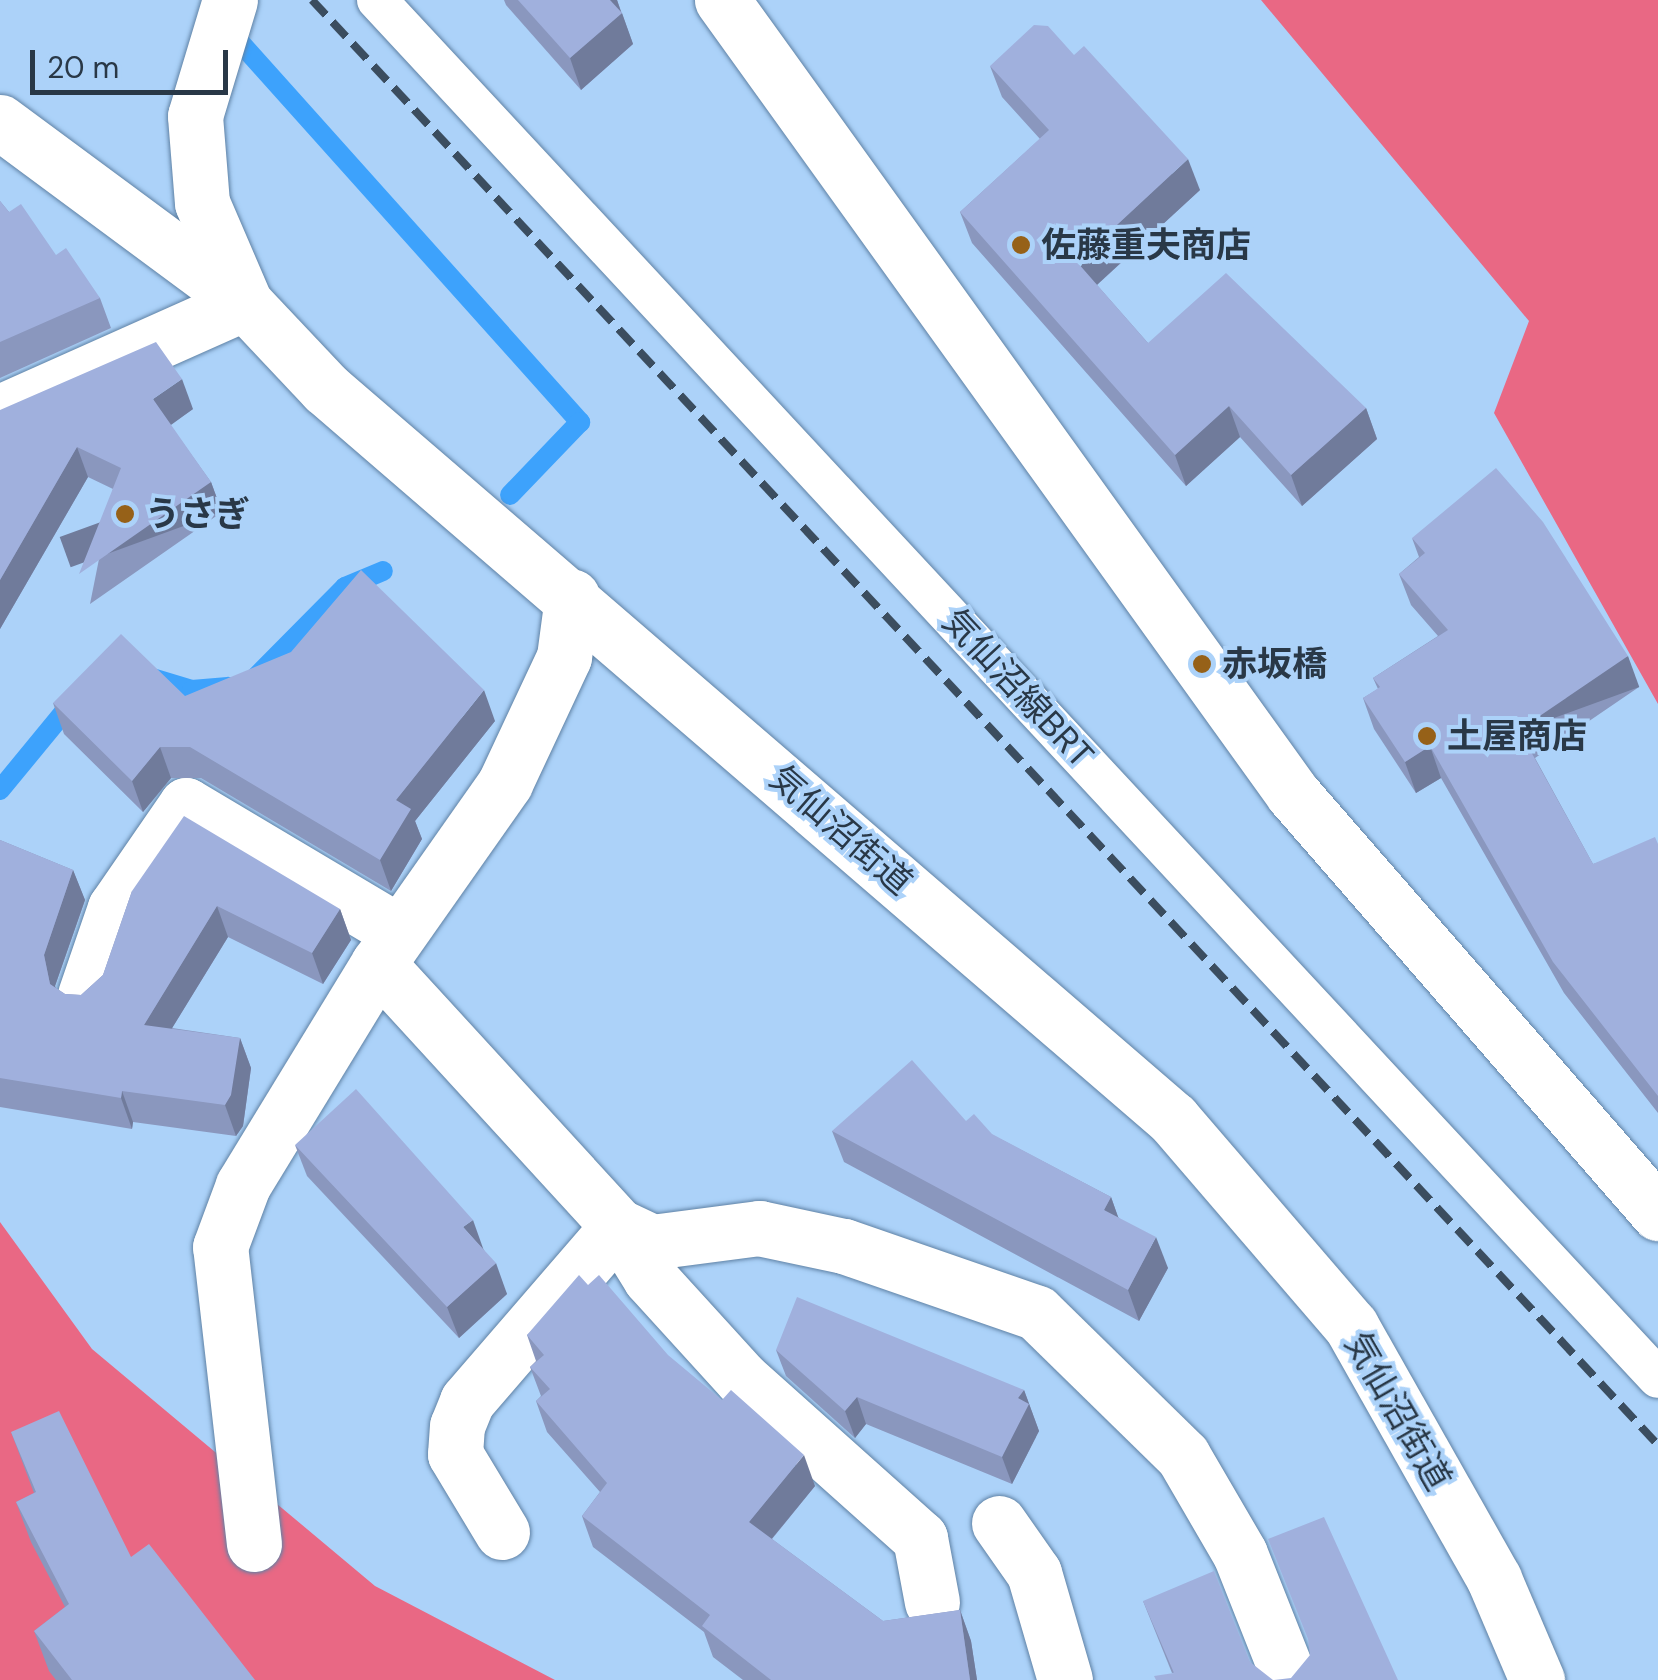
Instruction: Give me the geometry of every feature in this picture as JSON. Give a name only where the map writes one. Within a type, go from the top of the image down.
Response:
[{"type":"street","name":"気仙沼街道","points":[[230,0],[195,116],[202,203],[245,303],[326,388],[1173,1119],[1352,1326],[1494,1580],[1537,1680]]},
{"type":"street","points":[[722,0],[1293,794],[1658,1213]]},
{"type":"street","points":[[0,122],[245,303],[0,412]]},
{"type":"street","points":[[254,1544],[220,1248],[243,1184],[389,948],[506,783],[564,657],[572,597]]},
{"type":"street","points":[[85,995],[115,908],[186,805],[389,948],[618,1226],[650,1278],[742,1378],[920,1538],[932,1602]]},
{"type":"street","points":[[502,1532],[455,1454],[457,1426],[467,1402],[618,1226]]},
{"type":"street","points":[[618,1226],[652,1242],[759,1228],[844,1246],[1036,1313],[1183,1456],[1240,1554],[1290,1680]]},
{"type":"street","points":[[1000,1523],[1034,1572],[1065,1680]]},
{"type":"lane","name":"気仙沼線BRT","points":[[377,0],[1658,1378]]},
{"type":"shaded area","points":[[1261,0],[1658,0],[1658,704],[1494,413],[1529,321]]},
{"type":"shaded area","points":[[0,1222],[92,1349],[375,1586],[555,1680],[0,1680]]},
{"type":"building","points":[[518,0],[610,0],[622,13],[570,58]]},
{"type":"building","points":[[1034,25],[1048,26],[1074,55],[1084,46],[1188,159],[1077,262],[1148,343],[1226,273],[1366,408],[1291,475],[1229,406],[1175,455],[960,212],[1049,130],[990,66]]},
{"type":"building","points":[[0,201],[9,212],[21,204],[56,255],[66,248],[100,298],[0,342]]},
{"type":"building","points":[[156,342],[182,379],[153,399],[211,482],[79,574],[121,468],[77,447],[0,580],[0,410]]},
{"type":"building","points":[[1496,468],[1543,522],[1628,656],[1519,730],[1593,864],[1655,837],[1658,844],[1658,1096],[1553,962],[1430,746],[1405,762],[1363,698],[1380,687],[1373,678],[1448,630],[1399,574],[1425,553],[1412,538]]},
{"type":"building","points":[[361,570],[484,690],[396,800],[411,809],[380,860],[190,747],[160,747],[132,781],[53,703],[121,634],[185,696],[291,652]]},
{"type":"building","points":[[184,816],[340,909],[312,953],[217,906],[144,1025],[240,1038],[231,1095],[225,1105],[122,1091],[121,1098],[0,1078],[0,840],[73,870],[44,955],[50,984],[65,994],[81,995],[103,975],[132,891]]},
{"type":"building","points":[[912,1060],[966,1121],[974,1114],[992,1134],[1111,1197],[1104,1210],[1156,1237],[1128,1290],[832,1131]]},
{"type":"building","points":[[356,1089],[473,1220],[463,1227],[496,1263],[447,1307],[295,1145]]},
{"type":"building","points":[[579,1275],[588,1285],[599,1275],[668,1355],[722,1400],[731,1390],[804,1455],[749,1522],[883,1621],[960,1610],[970,1680],[771,1680],[702,1626],[710,1615],[582,1516],[607,1483],[536,1401],[550,1389],[530,1367],[544,1355],[527,1335]]},
{"type":"building","points":[[797,1297],[1024,1390],[1018,1398],[1029,1404],[1002,1457],[857,1397],[845,1411],[776,1350]]},
{"type":"building","points":[[59,1411],[131,1557],[149,1544],[255,1680],[72,1680],[34,1631],[69,1604],[16,1502],[36,1492],[11,1432]]},
{"type":"building","points":[[1324,1517],[1398,1680],[1274,1680],[1291,1678],[1310,1655],[1308,1639],[1268,1539]]},
{"type":"building","points":[[1214,1571],[1250,1662],[1273,1680],[1156,1680],[1154,1676],[1174,1673],[1143,1601]]},
{"type":"waterway","points":[[228,29],[580,422],[510,495]]},
{"type":"waterway","points":[[255,678],[345,587],[383,571]]},
{"type":"waterway","points":[[149,677],[192,690],[228,687]]},
{"type":"waterway","points":[[0,790],[74,700]]},
{"type":"railway","points":[[312,0],[1658,1445]]},
{"type":"place","name":"佐藤重夫商店","points":[[1021,245]]},
{"type":"place","name":"うさぎ","points":[[125,514]]},
{"type":"place","name":"赤坂橋","points":[[1202,664]]},
{"type":"place","name":"土屋商店","points":[[1427,736]]}]
